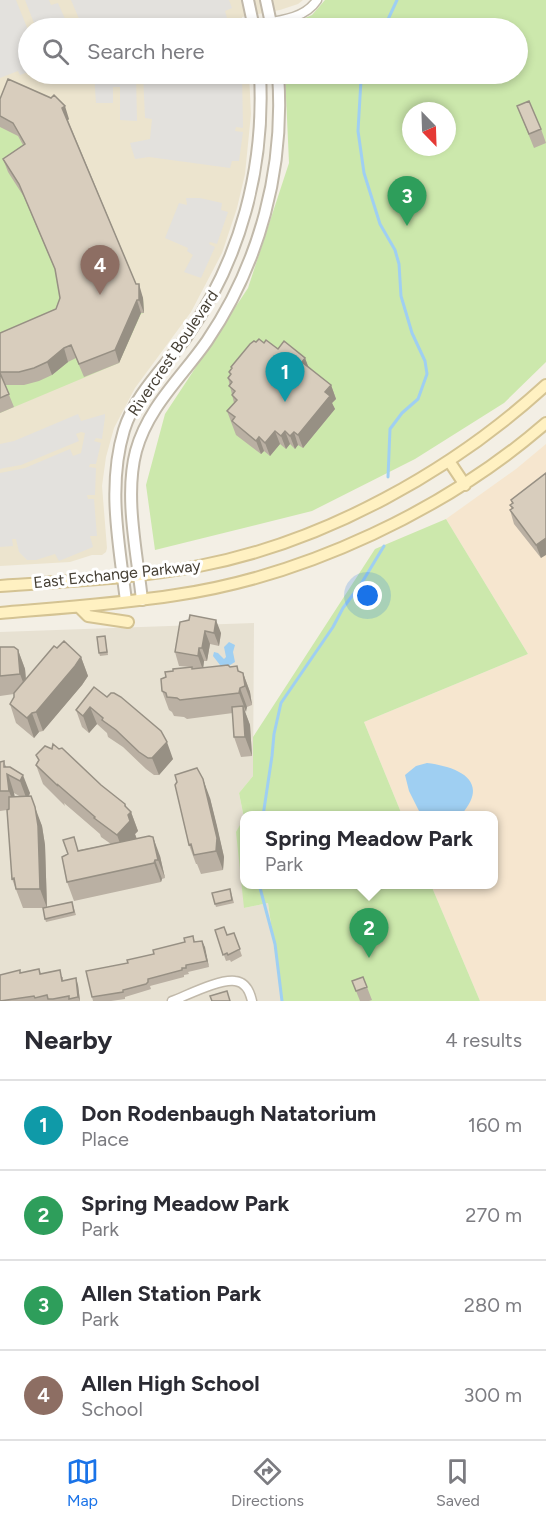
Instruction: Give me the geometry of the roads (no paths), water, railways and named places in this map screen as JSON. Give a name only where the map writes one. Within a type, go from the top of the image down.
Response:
[{"type":"main road","name":"East Exchange Parkway","points":[[0,586],[140,575],[217,562],[291,539],[382,500],[449,461],[502,423],[546,385]]},
{"type":"main road","name":"East Exchange Parkway","points":[[0,613],[79,607],[177,595],[230,584],[318,557],[370,535],[465,485],[515,450],[546,423]]},
{"type":"main road","points":[[449,461],[465,485]]},
{"type":"main road","points":[[79,607],[88,616],[128,622]]},
{"type":"street","points":[[248,0],[252,18]]},
{"type":"street","points":[[266,0],[270,18]]},
{"type":"street","points":[[291,18],[305,13],[317,0]]},
{"type":"street","name":"Rivercrest Boulevard","points":[[126,601],[114,502],[117,462],[128,418],[189,334],[228,265],[251,192],[258,151],[260,84]]},
{"type":"street","name":"Rivercrest Boulevard","points":[[142,600],[131,505],[132,471],[142,433],[153,411],[206,342],[223,315],[257,239],[275,169],[279,113],[278,84]]},
{"type":"street","points":[[154,380],[168,391]]},
{"type":"street","points":[[172,1001],[225,982],[235,981],[248,988],[252,1001]]},
{"type":"water","points":[[229,642],[235,645],[233,652],[235,662],[227,667],[220,665],[213,656],[214,652],[218,653],[224,659],[226,657],[224,647]]},
{"type":"water","points":[[427,763],[439,765],[460,772],[467,778],[472,785],[473,793],[464,811],[419,811],[409,791],[405,775],[416,766]]},
{"type":"waterway","points":[[389,18],[397,0]]},
{"type":"waterway","points":[[361,84],[358,131],[364,173],[380,224],[395,250],[399,264],[401,296],[412,333],[425,361],[427,374],[418,399],[402,413],[390,429],[388,477]]},
{"type":"waterway","points":[[264,811],[274,734],[281,703],[384,546]]},
{"type":"waterway","points":[[260,889],[275,944],[282,1001]]},
{"type":"place","name":"Allen Station Park","points":[[407,226]]},
{"type":"place","name":"Allen High School","points":[[100,295]]},
{"type":"place","name":"Don Rodenbaugh Natatorium","points":[[285,402]]},
{"type":"place","name":"Spring Meadow Park","points":[[369,958]]}]
